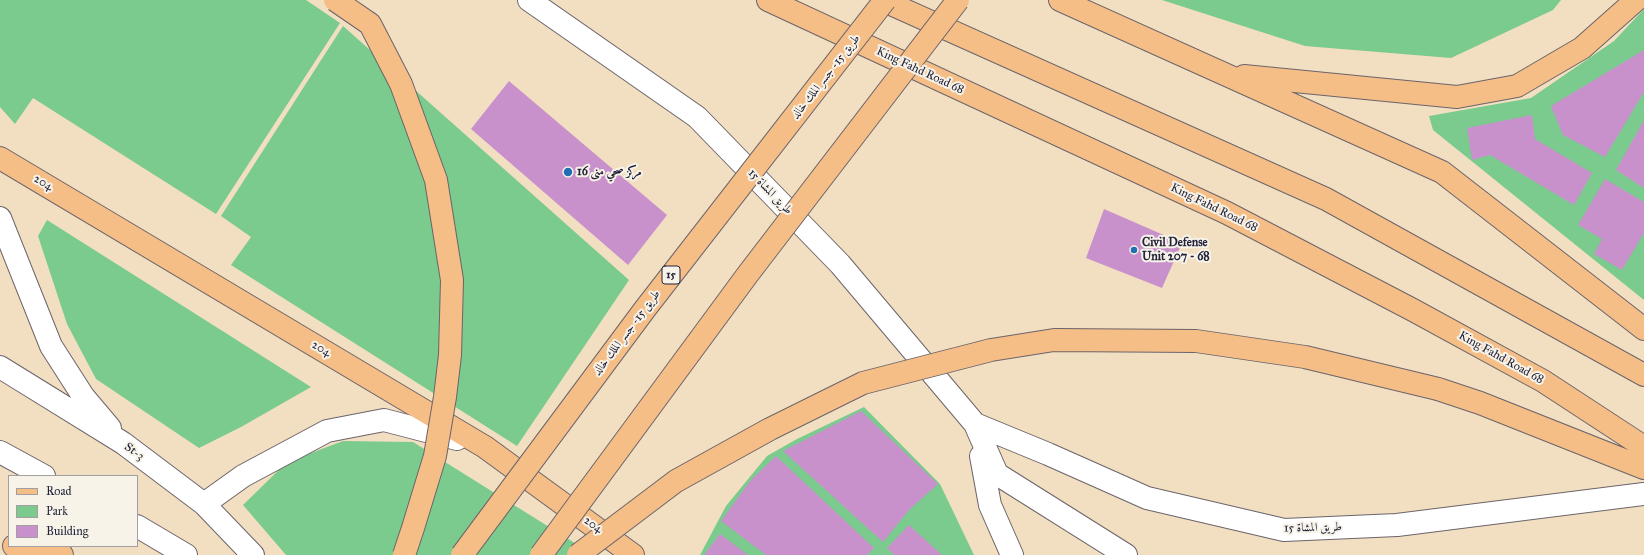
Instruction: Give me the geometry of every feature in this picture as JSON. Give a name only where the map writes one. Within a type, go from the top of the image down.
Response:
[{"type":"main road","points":[[335,0],[370,24]]},
{"type":"main road","points":[[357,0],[401,84],[436,180],[452,280],[450,355],[435,456],[404,555]]},
{"type":"main road","name":"King Fahd Road 68","points":[[768,0],[1227,213],[1413,310],[1543,381],[1644,447]]},
{"type":"main road","points":[[884,0],[1326,199],[1644,375]]},
{"type":"main road","name":"طريق 15- جسر الملك خالد","points":[[462,555],[644,309],[884,0]]},
{"type":"main road","points":[[541,555],[748,274],[958,0]]},
{"type":"main road","points":[[1060,0],[1442,172],[1644,329]]},
{"type":"main road","points":[[1226,74],[1457,97],[1517,86],[1582,48],[1636,0]]},
{"type":"main road","name":"204","points":[[0,158],[485,446],[633,555]]},
{"type":"main road","points":[[578,555],[676,481],[770,428],[863,383],[991,350],[1054,340],[1196,341],[1305,357],[1438,389],[1480,403],[1644,468]]},
{"type":"main road","points":[[22,547],[46,550],[62,555]]},
{"type":"street","name":"طريق المشاة 15","points":[[529,0],[697,117],[840,264],[975,424],[997,474],[1126,555]]},
{"type":"street","points":[[0,218],[51,346],[83,396],[123,444]]},
{"type":"street","name":"St-3","points":[[0,367],[123,444],[204,504],[253,555]]},
{"type":"street","points":[[204,504],[243,476],[327,431],[384,420],[485,446]]},
{"type":"street","name":"طريق المشاة 15","points":[[975,424],[1048,454],[1147,498],[1284,530],[1397,525],[1644,494]]},
{"type":"street","points":[[975,424],[990,505],[1012,555]]},
{"type":"street","points":[[0,452],[42,475]]},
{"type":"street","points":[[138,527],[186,555]]},
{"type":"green space","points":[[0,0],[306,0],[340,23],[216,214],[33,98],[15,124],[0,107]]},
{"type":"green space","points":[[1162,0],[1561,0],[1553,10],[1451,58],[1305,46]]},
{"type":"green space","points":[[1644,9],[1644,300],[1433,130],[1429,116],[1531,98],[1614,41]]},
{"type":"green space","points":[[343,26],[629,280],[517,446],[231,265],[251,237],[221,216]]},
{"type":"green space","points":[[47,220],[311,387],[241,427],[199,448],[96,379],[67,324],[38,236]]},
{"type":"green space","points":[[864,407],[940,484],[974,555],[700,555],[726,506],[767,456],[797,439]]},
{"type":"green space","points":[[343,441],[413,442],[594,555],[286,555],[243,505],[287,462]]},
{"type":"building","points":[[1644,50],[1644,92],[1605,157],[1563,135],[1551,106]]},
{"type":"building","name":"مركز صحي منى 16","points":[[509,81],[667,215],[628,265],[471,129]]},
{"type":"building","points":[[1532,115],[1535,139],[1592,173],[1574,205],[1490,155],[1472,160],[1467,128]]},
{"type":"building","points":[[1644,120],[1644,188],[1616,170]]},
{"type":"building","points":[[1605,179],[1644,202],[1644,233],[1622,270],[1594,254],[1602,239],[1578,225]]},
{"type":"building","name":"Civil Defense Unit 207 - 68","points":[[1104,209],[1182,243],[1162,288],[1086,258]]},
{"type":"building","points":[[861,411],[938,484],[909,510],[883,542],[783,451]]},
{"type":"building","points":[[776,456],[874,548],[867,555],[766,555],[721,521],[750,481]]},
{"type":"building","points":[[909,525],[942,555],[894,555],[887,548]]},
{"type":"building","points":[[720,534],[748,555],[704,555]]},
{"type":"place","name":"مركز صحي منى 16","points":[[568,172]]},
{"type":"place","name":"Civil Defense Unit 207 - 68","points":[[1134,250]]}]
